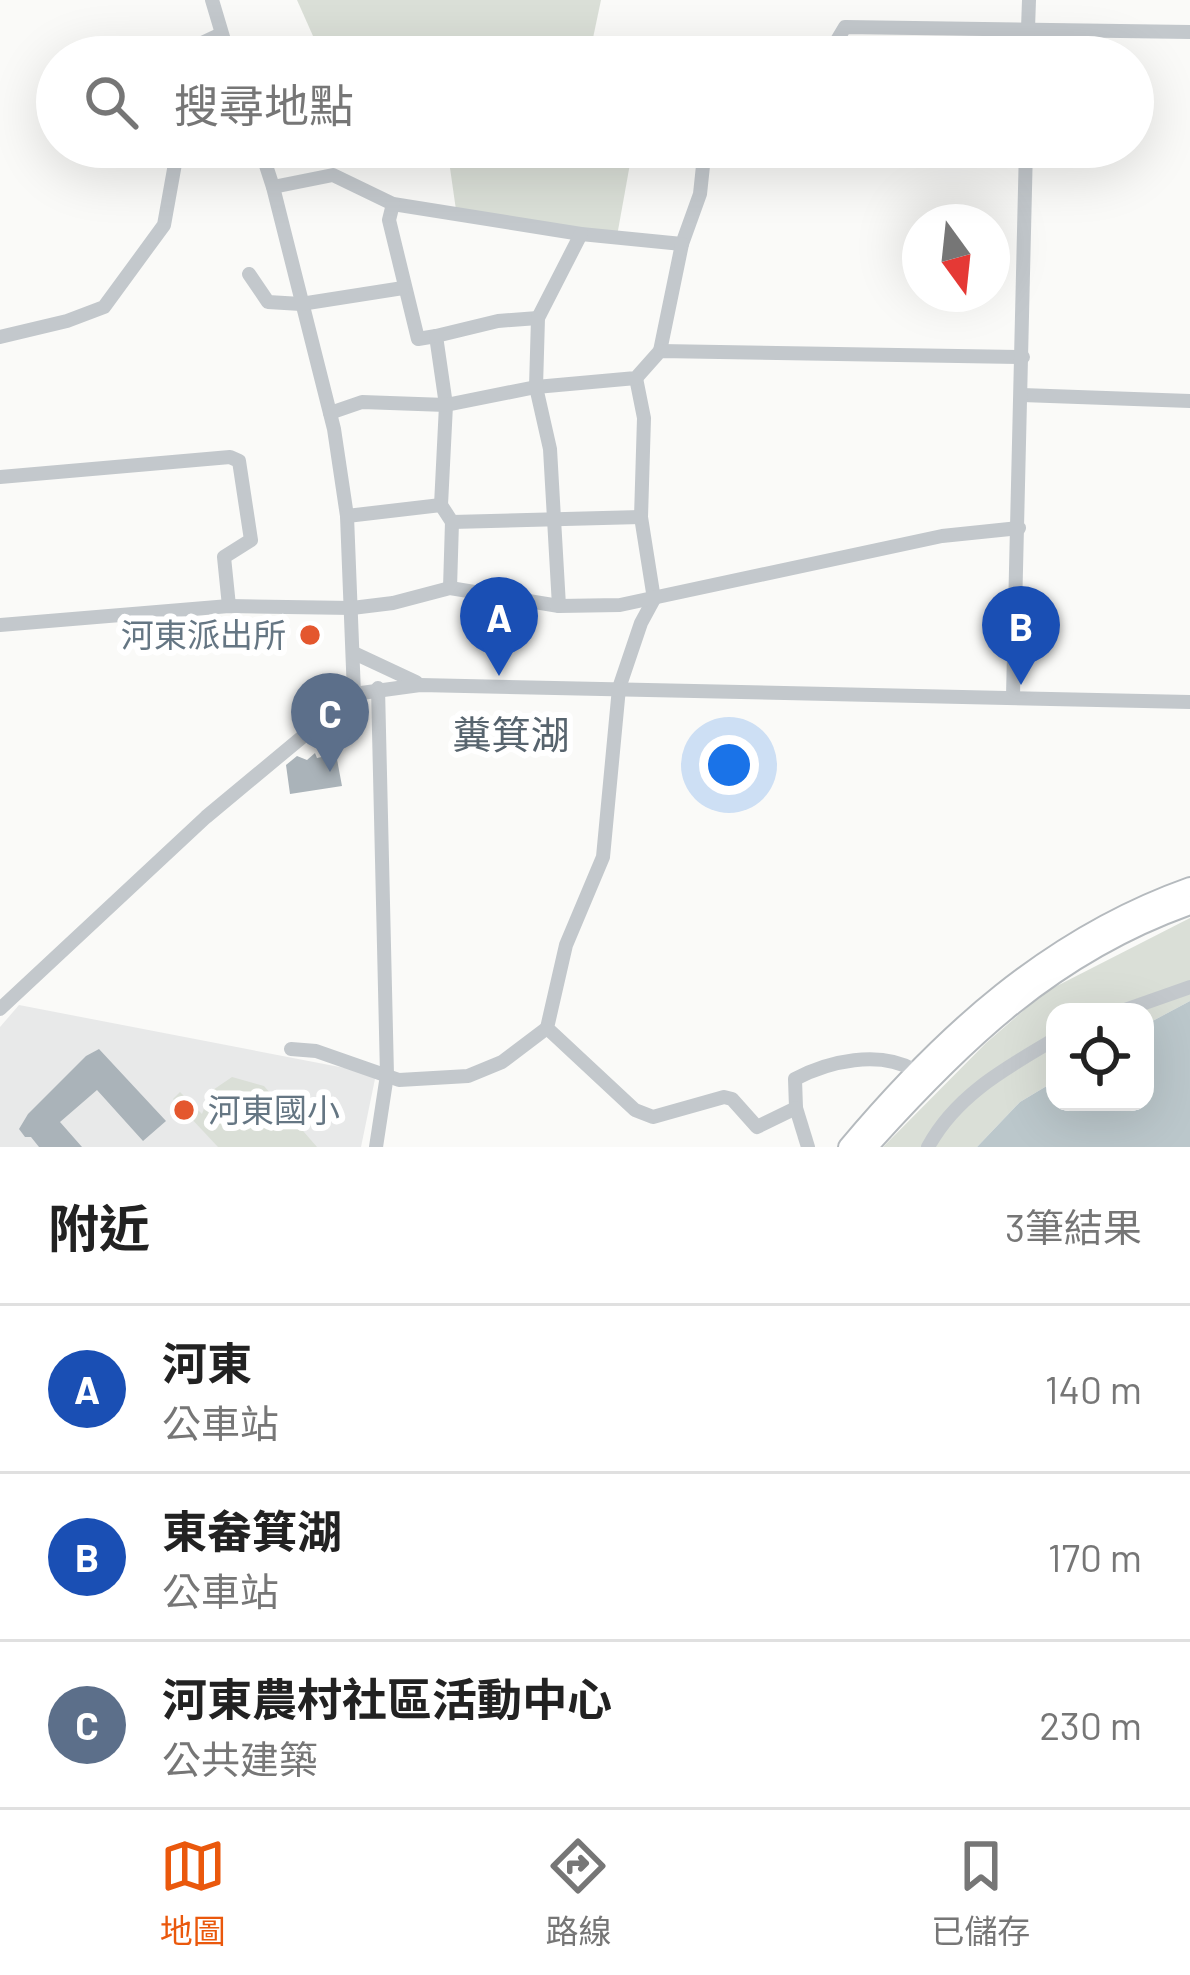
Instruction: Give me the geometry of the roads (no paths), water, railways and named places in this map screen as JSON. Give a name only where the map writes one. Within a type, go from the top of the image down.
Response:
[{"type":"main road","points":[[848,1147],[914,1070],[991,998],[1118,917],[1190,887]]},
{"type":"main road","points":[[868,1147],[927,1080],[1009,1005],[1051,974],[1190,905]]},
{"type":"street","points":[[212,0],[221,34],[217,36]]},
{"type":"street","points":[[1028,36],[1029,0]]},
{"type":"street","points":[[840,36],[845,27],[1190,32]]},
{"type":"street","points":[[0,337],[104,307],[164,225],[174,168]]},
{"type":"street","points":[[267,168],[330,413],[347,515],[354,694]]},
{"type":"street","points":[[330,413],[362,403],[446,405],[536,387],[636,378],[660,351],[703,168]]},
{"type":"street","points":[[1013,696],[1026,168]]},
{"type":"street","points":[[273,187],[333,175],[393,204],[581,234],[682,244]]},
{"type":"street","points":[[393,204],[389,220],[418,340],[498,321],[538,318]]},
{"type":"street","points":[[559,606],[550,449],[536,387],[538,318],[581,234]]},
{"type":"street","points":[[249,274],[268,302],[301,304],[403,289]]},
{"type":"street","points":[[436,337],[446,405],[441,505],[452,522],[450,588]]},
{"type":"street","points":[[660,351],[1022,357]]},
{"type":"street","points":[[291,1049],[316,1051],[399,1080],[475,1074],[502,1062],[547,1028],[566,945],[603,856],[620,688],[654,599],[641,517],[644,418],[636,378]]},
{"type":"street","points":[[1022,395],[1190,400]]},
{"type":"street","points":[[0,477],[230,457],[239,461],[251,539],[224,557],[229,606]]},
{"type":"street","points":[[347,515],[441,505]]},
{"type":"street","points":[[452,522],[641,517]]},
{"type":"street","points":[[0,625],[229,606],[352,608],[450,588],[559,606],[620,605],[942,536],[1019,528]]},
{"type":"street","points":[[353,652],[420,685]]},
{"type":"street","points":[[1,1007],[206,817],[354,694],[420,685],[1190,702]]},
{"type":"street","points":[[376,1147],[387,1075],[378,688]]},
{"type":"street","points":[[1145,1003],[1190,987]]},
{"type":"street","points":[[547,1028],[635,1110],[653,1117],[724,1097],[732,1099],[757,1127],[796,1108]]},
{"type":"street","points":[[928,1147],[942,1122],[990,1076],[1046,1044]]},
{"type":"street","points":[[808,1147],[796,1108],[795,1079],[816,1068],[866,1059],[897,1060],[914,1070]]},
{"type":"place","name":"河東派出所","points":[[310,635]]},
{"type":"place","name":"河東","points":[[499,676]]},
{"type":"place","name":"東畚箕湖","points":[[1021,685]]},
{"type":"place","name":"河東農村社區活動中心","points":[[330,772]]},
{"type":"place","name":"河東國小","points":[[184,1110]]},
{"type":"district","name":"糞箕湖","points":[[511,735]]}]
